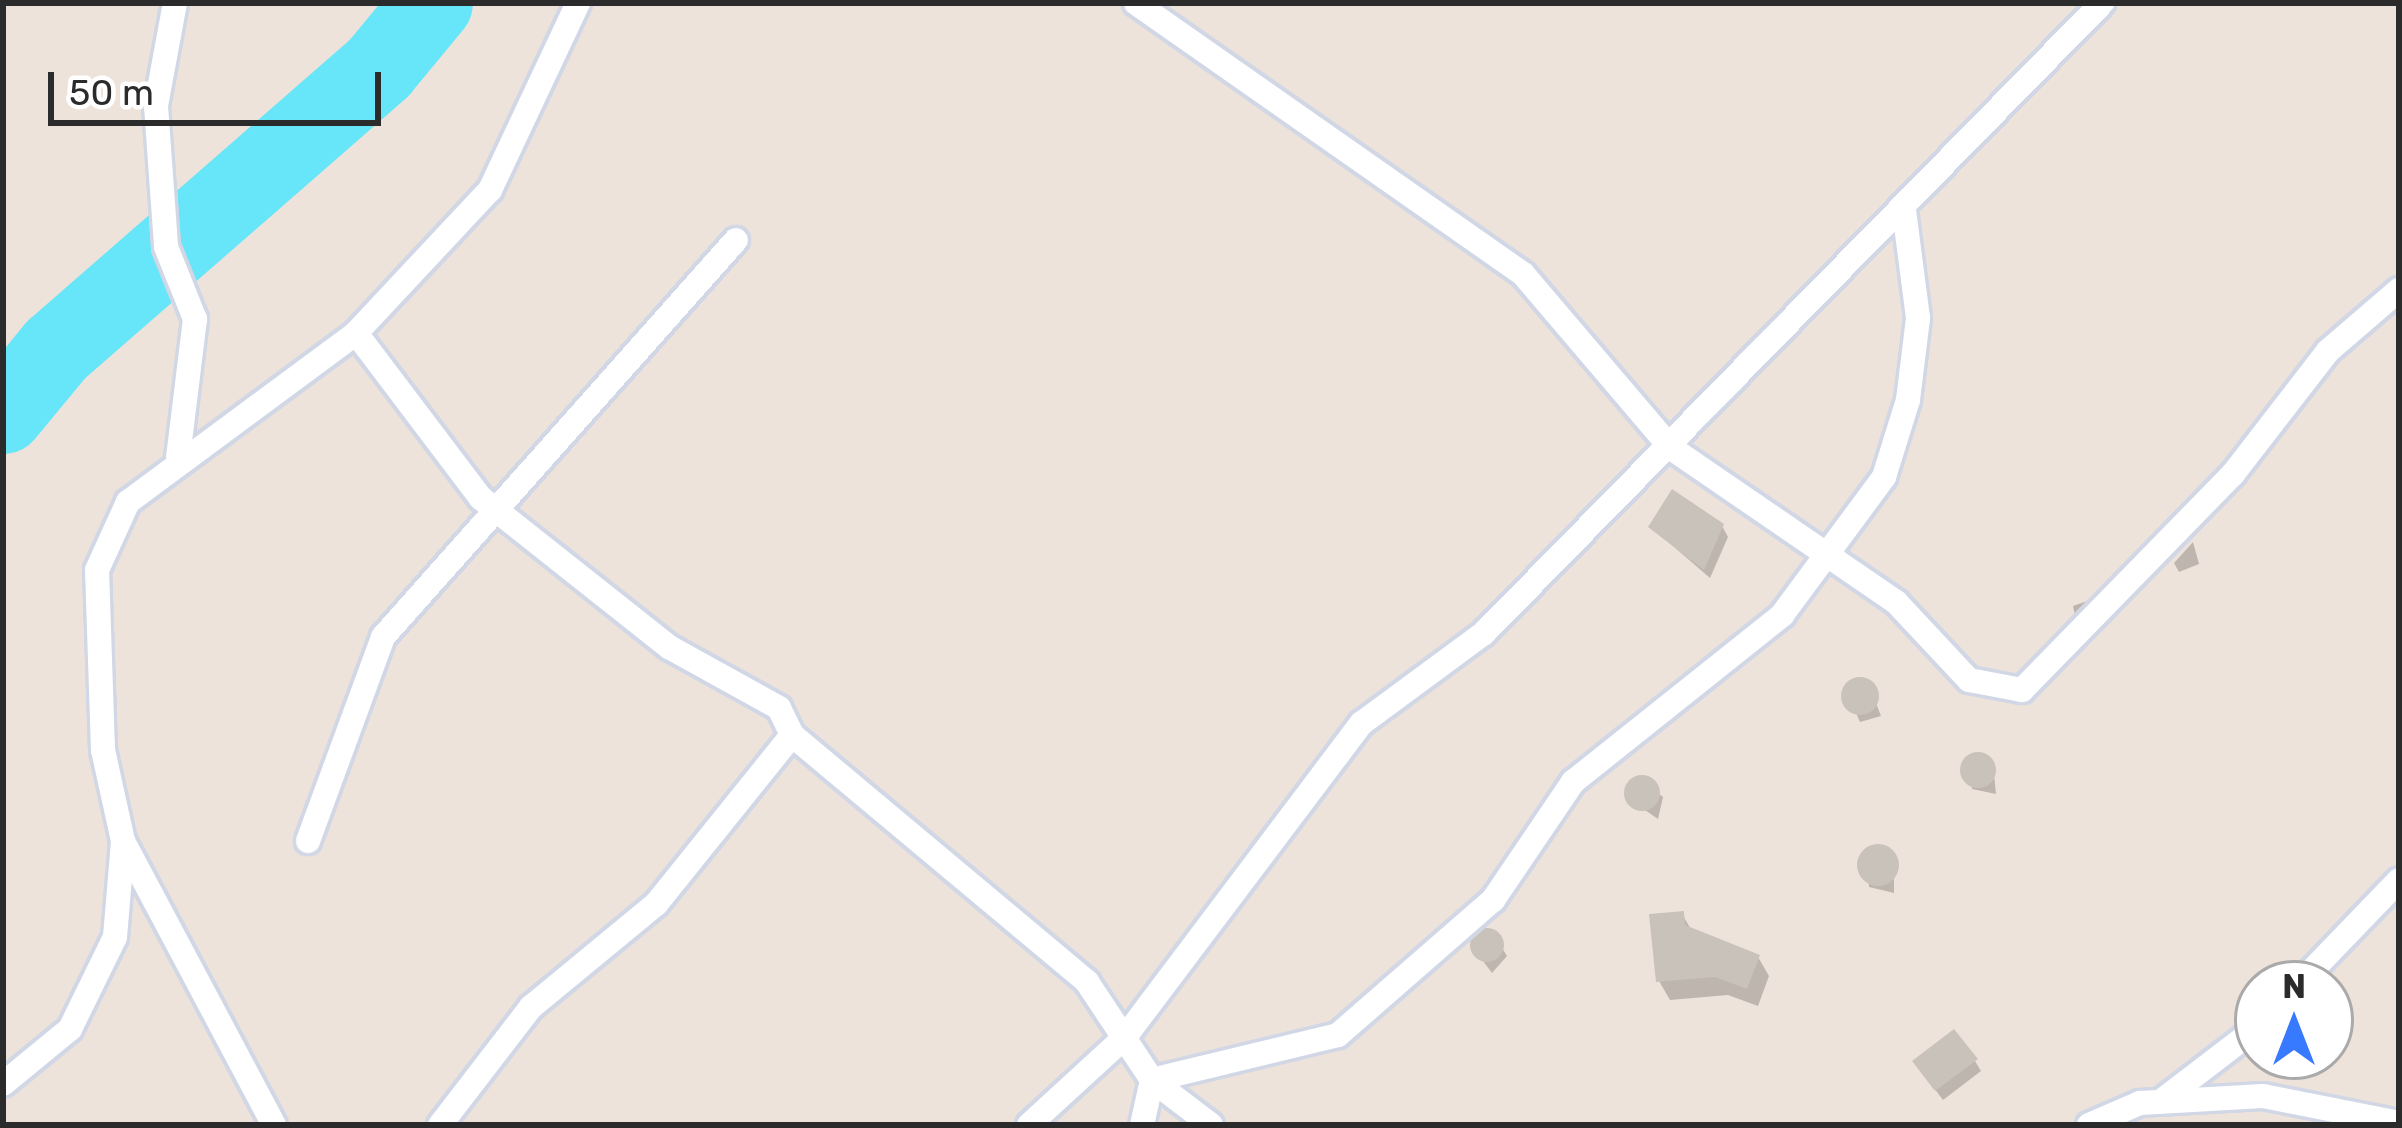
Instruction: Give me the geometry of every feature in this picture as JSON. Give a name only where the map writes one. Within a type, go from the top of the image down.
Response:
[{"type":"lane","points":[[175,3],[156,106],[166,247],[195,320],[178,457]]},
{"type":"lane","points":[[274,1125],[123,841],[103,751],[97,570],[128,502],[178,457],[356,333],[490,190],[578,3]]},
{"type":"lane","points":[[1136,3],[1523,274],[1670,448],[1896,602],[1969,680],[2022,690],[2233,474],[2328,351],[2399,290]]},
{"type":"lane","points":[[1029,1125],[1125,1037],[1362,723],[1484,633],[1904,210],[2102,3]]},
{"type":"lane","points":[[1152,1080],[1338,1035],[1414,976],[1493,900],[1573,782],[1781,615],[1884,477],[1908,400],[1918,318],[1904,210]]},
{"type":"lane","points":[[308,841],[383,637],[499,514],[736,240]]},
{"type":"lane","points":[[356,333],[499,514],[669,647],[779,708],[793,735],[1088,982],[1152,1080],[1211,1125]]},
{"type":"lane","points":[[440,1125],[531,1007],[656,904],[793,735]]},
{"type":"lane","points":[[3,1084],[70,1029],[106,956],[123,841]]},
{"type":"lane","points":[[2323,960],[2399,880]]},
{"type":"lane","points":[[2160,1102],[2234,1045]]},
{"type":"lane","points":[[1142,1125],[1152,1080]]},
{"type":"lane","points":[[2089,1125],[2160,1102],[2263,1096],[2399,1123]]},
{"type":"building","points":[[1672,489],[1724,524],[1704,570],[1648,527]]},
{"type":"building","points":[[1860,677],[1873,683],[1879,696],[1873,709],[1860,715],[1847,709],[1841,696],[1847,683]]},
{"type":"building","points":[[1978,752],[1991,757],[1996,770],[1991,783],[1978,788],[1965,783],[1960,770],[1965,757]]},
{"type":"building","points":[[1642,775],[1655,780],[1660,793],[1655,806],[1642,811],[1629,806],[1624,793],[1629,780]]},
{"type":"building","points":[[1878,844],[1893,850],[1899,865],[1893,880],[1878,886],[1863,880],[1857,865],[1863,850]]},
{"type":"building","points":[[1684,911],[1685,925],[1760,955],[1747,989],[1715,977],[1656,982],[1649,914]]},
{"type":"building","points":[[1487,928],[1499,933],[1504,945],[1499,957],[1487,962],[1475,957],[1470,945],[1475,933]]},
{"type":"building","points":[[1954,1029],[1978,1059],[1935,1091],[1912,1061]]},
{"type":"waterway","points":[[3,413],[56,349],[379,67],[432,3]]}]
